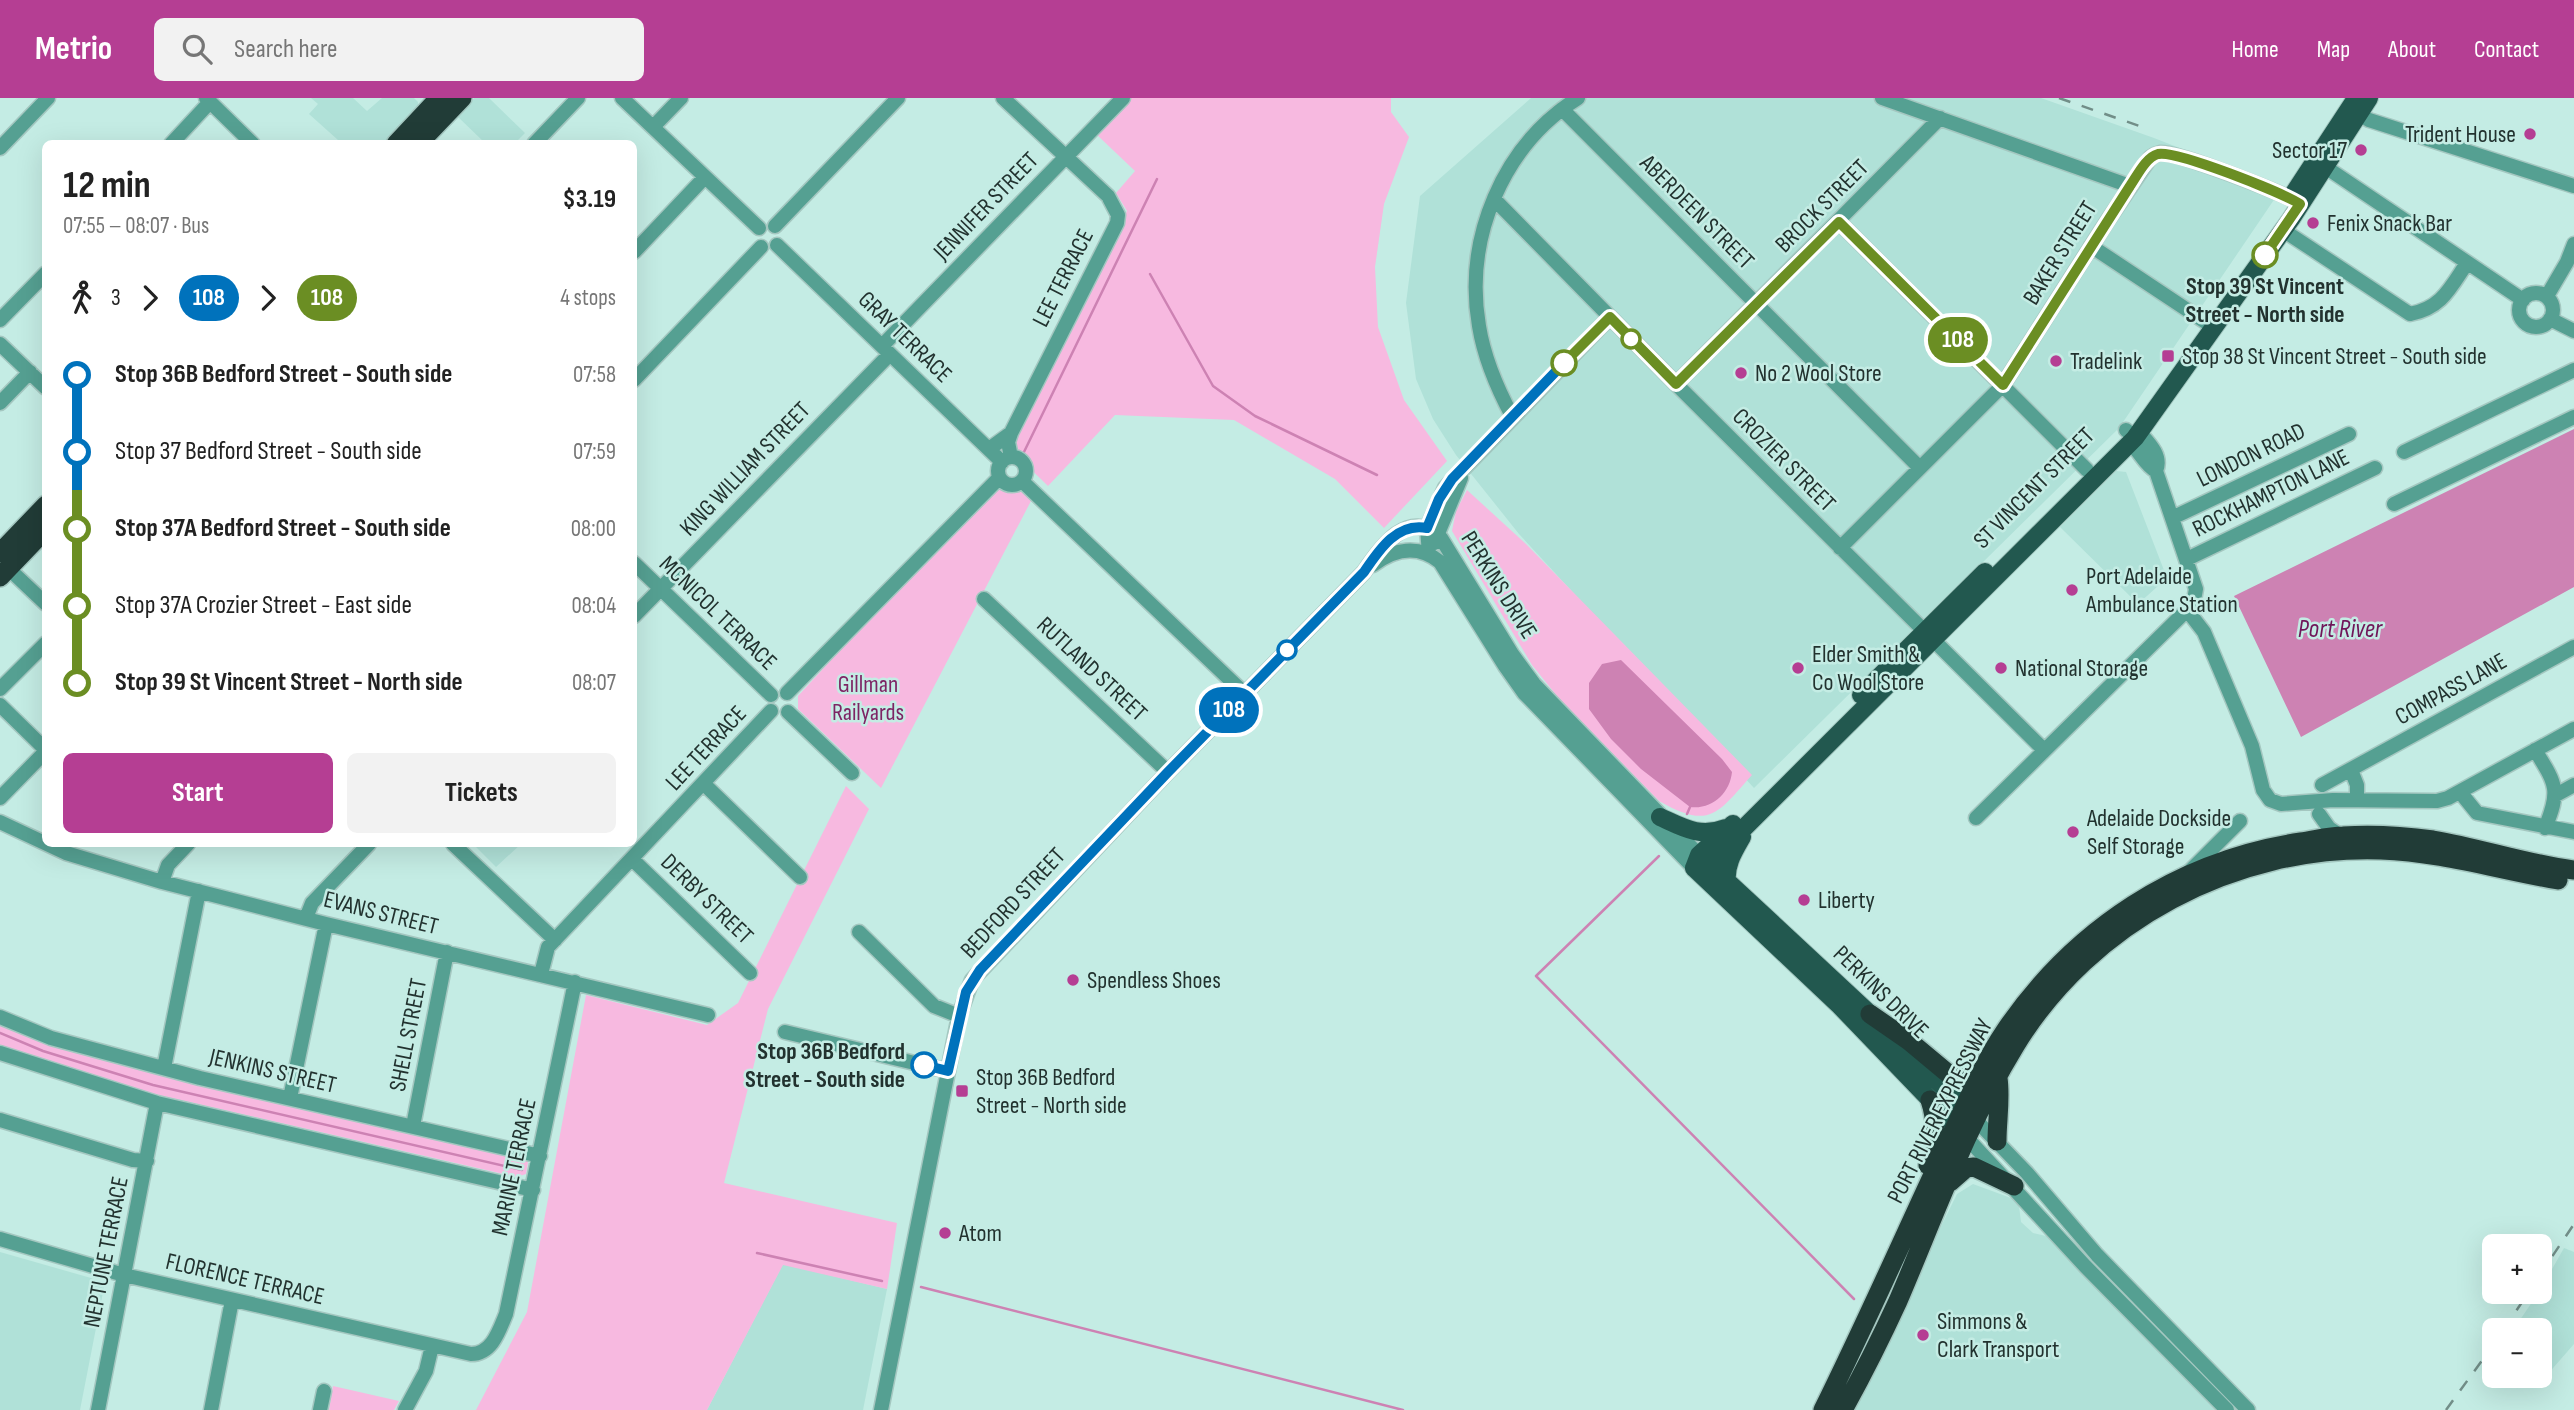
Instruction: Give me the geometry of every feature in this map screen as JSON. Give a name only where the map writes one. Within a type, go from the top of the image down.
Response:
[{"type":"highway","points":[[422,140],[462,98]]},
{"type":"highway","points":[[399,140],[431,101]]},
{"type":"highway","points":[[3,566],[42,511]]},
{"type":"highway","points":[[3,566],[42,532]]},
{"type":"highway","name":"PORT RIVER EXPRESSWAY","points":[[1823,1410],[1903,1239],[1990,1075],[2005,1031],[2055,968],[2099,929],[2140,898],[2223,859],[2273,846],[2341,836],[2390,836],[2432,840],[2574,870]]},
{"type":"highway","name":"PORT RIVER EXPRESSWAY","points":[[1990,1075],[2015,1046],[2046,1002],[2103,944],[2156,907],[2227,874],[2282,859],[2379,850],[2436,855],[2506,872],[2574,883]]},
{"type":"highway","points":[[1870,1014],[1909,1041],[1951,1076],[1962,1078],[1990,1075],[2000,1095],[1997,1141]]},
{"type":"highway","points":[[1903,1239],[1905,1221],[1932,1154],[1935,1120],[1930,1100]]},
{"type":"highway","name":"PORT RIVER EXPRESSWAY","points":[[1843,1410],[1897,1302],[1947,1185],[1961,1132]]},
{"type":"highway","points":[[1947,1185],[1966,1168],[1974,1167],[2015,1188]]},
{"type":"main road","name":"ST VINCENT STREET","points":[[2208,324],[2240,272],[2295,201],[2355,107],[2369,98]]},
{"type":"main road","name":"ST VINCENT STREET","points":[[1700,862],[2130,434],[2208,324],[2283,230],[2295,201]]},
{"type":"main road","name":"ST VINCENT STREET","points":[[1929,636],[2087,470],[2130,434]]},
{"type":"main road","points":[[1660,817],[1701,833],[1736,828],[1743,836],[1727,869],[1727,882]]},
{"type":"main road","name":"PERKINS DRIVE","points":[[1700,862],[1727,882],[1870,1014],[1970,1113]]},
{"type":"main road","name":"PERKINS DRIVE","points":[[1700,862],[1961,1132]]},
{"type":"street","points":[[0,148],[48,98]]},
{"type":"street","points":[[538,140],[578,98]]},
{"type":"street","points":[[622,98],[759,229]]},
{"type":"street","points":[[653,127],[681,98]]},
{"type":"street","points":[[775,226],[898,98]]},
{"type":"street","name":"LEE TERRACE","points":[[1003,98],[1108,196],[1118,215],[1117,223],[1011,433],[1006,460]]},
{"type":"street","name":"JENNIFER STREET","points":[[886,350],[1066,156],[1124,98]]},
{"type":"street","points":[[1512,416],[1487,359],[1478,314],[1477,257],[1494,199],[1518,154],[1562,109],[1578,98]]},
{"type":"street","points":[[1882,98],[2130,186]]},
{"type":"street","points":[[173,140],[208,100],[249,140]]},
{"type":"street","points":[[2355,107],[2574,186]]},
{"type":"street","name":"ABERDEEN STREET","points":[[1562,109],[1919,467]]},
{"type":"street","name":"BROCK STREET","points":[[1676,384],[1940,118]]},
{"type":"street","name":"BAKER STREET","points":[[1840,548],[2003,385],[2150,158],[2161,153],[2199,163],[2295,201]]},
{"type":"street","points":[[2320,163],[2523,300]]},
{"type":"street","points":[[637,248],[705,177]]},
{"type":"street","name":"CROZIER STREET","points":[[1494,199],[2044,750]]},
{"type":"street","points":[[1839,222],[2087,470]]},
{"type":"street","points":[[765,225],[775,226],[780,234],[778,245],[769,250],[761,247],[755,236],[759,229],[765,225]]},
{"type":"street","points":[[2283,230],[2410,314],[2424,311],[2439,303],[2467,262]]},
{"type":"street","points":[[2546,296],[2567,262],[2574,244]]},
{"type":"street","name":"GRAY TERRACE","points":[[778,245],[989,449],[1006,460]]},
{"type":"street","points":[[2091,246],[2208,324]]},
{"type":"street","points":[[637,377],[761,247]]},
{"type":"street","points":[[0,320],[42,277]]},
{"type":"street","points":[[2535,293],[2546,296],[2553,307],[2550,319],[2539,326],[2527,323],[2519,311],[2523,300],[2535,293]]},
{"type":"street","points":[[1429,554],[1432,531],[1445,488],[1610,317]]},
{"type":"street","points":[[2550,319],[2574,331]]},
{"type":"street","points":[[0,344],[42,384]]},
{"type":"street","name":"KING WILLIAM STREET","points":[[637,613],[886,350]]},
{"type":"street","points":[[2404,452],[2574,370]]},
{"type":"street","points":[[0,403],[30,372]]},
{"type":"street","points":[[2394,504],[2574,418]]},
{"type":"street","name":"LEE TERRACE","points":[[989,449],[1011,433]]},
{"type":"street","name":"LONDON ROAD","points":[[2174,517],[2349,433]]},
{"type":"street","points":[[1976,818],[2187,610],[2194,600],[2196,589],[2174,517],[2156,471],[2159,465],[2151,446],[2142,435],[2130,434]]},
{"type":"street","points":[[787,693],[999,478],[999,468],[1006,460],[1018,459],[1024,463],[1026,474],[1022,481],[1008,485],[999,478]]},
{"type":"street","name":"ROCKHAMPTON LANE","points":[[2187,559],[2375,468]]},
{"type":"street","points":[[1022,481],[1245,694]]},
{"type":"street","name":"PERKINS DRIVE","points":[[1364,572],[1381,549],[1397,534],[1410,527],[1432,531],[1452,553],[1528,678],[1700,862]]},
{"type":"street","name":"PERKINS DRIVE","points":[[1364,572],[1394,553],[1412,550],[1429,554],[1447,571],[1524,693],[1700,862]]},
{"type":"street","points":[[3,566],[42,600]]},
{"type":"street","name":"MCNICOL TERRACE","points":[[637,566],[771,695]]},
{"type":"street","name":"BEDFORD STREET","points":[[881,1410],[966,992],[980,970],[1168,772],[1364,572]]},
{"type":"street","name":"RUTLAND STREET","points":[[984,599],[1168,772]]},
{"type":"street","points":[[2187,610],[2204,632],[2252,746],[2263,790],[2270,800],[2281,804],[2357,800],[2437,801],[2460,792],[2574,729]]},
{"type":"street","points":[[0,689],[42,647]]},
{"type":"street","name":"COMPASS LANE","points":[[2322,785],[2574,648]]},
{"type":"street","points":[[777,691],[787,693],[792,702],[788,712],[777,715],[771,711],[768,705],[771,695],[777,691]]},
{"type":"street","points":[[0,705],[42,746]]},
{"type":"street","name":"LEE TERRACE","points":[[541,974],[548,947],[771,711]]},
{"type":"street","points":[[788,712],[852,773]]},
{"type":"street","points":[[2535,750],[2552,777],[2556,795],[2545,828]]},
{"type":"street","points":[[0,798],[42,754]]},
{"type":"street","points":[[2351,770],[2357,785],[2357,800]]},
{"type":"street","points":[[704,784],[800,877]]},
{"type":"street","points":[[2556,795],[2574,785]]},
{"type":"street","points":[[2460,792],[2477,813],[2574,832]]},
{"type":"street","points":[[2319,814],[2329,828],[2341,836]]},
{"type":"street","points":[[2187,874],[2240,821]]},
{"type":"street","name":"EVANS STREET","points":[[0,822],[42,838]]},
{"type":"street","points":[[162,882],[168,864],[185,847]]},
{"type":"street","points":[[306,918],[312,903],[366,847]]},
{"type":"street","points":[[456,847],[555,940]]},
{"type":"street","name":"EVANS STREET","points":[[67,848],[162,882],[708,1015]]},
{"type":"street","name":"DERBY STREET","points":[[632,859],[750,973]]},
{"type":"street","points":[[164,1069],[199,891]]},
{"type":"street","points":[[290,1098],[326,924]]},
{"type":"street","points":[[859,932],[933,1006],[959,1016]]},
{"type":"street","name":"SHELL STREET","points":[[413,1126],[447,952]]},
{"type":"street","name":"MARINE TERRACE","points":[[481,1353],[491,1344],[506,1314],[575,982]]},
{"type":"street","name":"JENKINS STREET","points":[[0,1017],[51,1038],[164,1069],[540,1156]]},
{"type":"street","points":[[785,1032],[948,1071]]},
{"type":"street","points":[[0,1053],[157,1103],[533,1189]]},
{"type":"street","name":"NEPTUNE TERRACE","points":[[98,1410],[157,1103]]},
{"type":"street","name":"PERKINS DRIVE","points":[[1970,1113],[2098,1255],[2248,1410]]},
{"type":"street","points":[[0,1119],[122,1157],[147,1161]]},
{"type":"street","name":"PERKINS DRIVE","points":[[1961,1132],[2085,1266],[2227,1410]]},
{"type":"street","name":"FLORENCE TERRACE","points":[[0,1239],[124,1275],[432,1346],[471,1354],[481,1353]]},
{"type":"street","points":[[211,1410],[232,1300]]},
{"type":"street","points":[[405,1410],[426,1371],[432,1346]]},
{"type":"street","points":[[320,1410],[324,1391]]},
{"type":"shaded area","points":[[311,98],[353,98],[367,111],[382,98],[414,98],[418,102],[418,110],[386,140],[338,140],[309,114],[318,104]]},
{"type":"shaded area","points":[[474,98],[489,98],[525,133],[518,140],[482,140],[457,116]]},
{"type":"shaded area","points":[[1531,98],[2041,98],[2282,188],[2119,428],[1754,788],[1519,534],[1456,455],[1433,419],[1416,379],[1406,303],[1420,196]]},
{"type":"shaded area","points":[[2116,471],[2126,472],[2167,578],[2138,604],[2060,527]]},
{"type":"shaded area","points":[[476,847],[518,847],[496,867]]},
{"type":"shaded area","points":[[1973,1184],[2011,1198],[2019,1206],[2021,1222],[2033,1233],[2046,1236],[2216,1410],[1850,1410],[1957,1194]]},
{"type":"shaded area","points":[[2564,1248],[2574,1252],[2574,1344],[2552,1369],[2552,1318],[2521,1318],[2531,1304],[2552,1304],[2552,1269]]},
{"type":"shaded area","points":[[0,1252],[105,1282],[80,1410],[0,1410]]},
{"type":"shaded area","points":[[783,1264],[887,1289],[863,1410],[707,1410]]},
{"type":"green space","points":[[1129,98],[1391,98],[1391,112],[1409,137],[1384,204],[1375,267],[1378,327],[1404,400],[1447,461],[1384,528],[1335,479],[1234,420],[1115,415],[1048,486],[1010,449],[1127,211],[1116,193],[1135,171],[1095,133]]},
{"type":"green space","name":"Gillman Railyards","points":[[996,481],[1021,487],[1031,501],[881,788],[798,709],[798,696]]},
{"type":"green space","points":[[1467,490],[1526,544],[1752,775],[1721,808],[1712,814],[1690,815],[1659,801],[1561,701],[1532,665],[1452,531],[1456,511]]},
{"type":"green space","points":[[846,786],[869,809],[768,1009],[724,1183],[897,1223],[887,1289],[783,1265],[707,1410],[476,1410],[527,1312],[586,995],[707,1025],[738,1003]]},
{"type":"green space","points":[[0,1023],[526,1159],[526,1174],[517,1177],[146,1092],[0,1045]]},
{"type":"green space","points":[[333,1386],[399,1401],[394,1410],[329,1410]]},
{"type":"water","name":"Port River","points":[[2574,429],[2574,587],[2301,737],[2234,596]]},
{"type":"water","points":[[1621,660],[1732,772],[1728,787],[1712,803],[1690,807],[1641,769],[1611,739],[1589,709],[1589,683],[1602,664]]},
{"type":"waterway","points":[[1023,454],[1157,179]]},
{"type":"waterway","points":[[1150,274],[1213,386],[1255,416],[1377,475]]},
{"type":"waterway","points":[[1687,814],[1690,807]]},
{"type":"waterway","points":[[1659,856],[1536,976],[1854,1299]]},
{"type":"waterway","points":[[0,1033],[43,1051],[153,1085],[522,1170]]},
{"type":"waterway","points":[[757,1253],[882,1281]]},
{"type":"waterway","points":[[921,1287],[1403,1410]]},
{"type":"railway","points":[[2059,98],[2148,129]]},
{"type":"railway","points":[[2552,1257],[2574,1224]]},
{"type":"railway","points":[[2511,1318],[2521,1304]]},
{"type":"railway","points":[[2446,1410],[2482,1360]]},
{"type":"bus line","name":"108","points":[[1564,363],[1610,317],[1676,384],[1839,222],[2003,385],[2130,186],[2150,158],[2161,153],[2199,163],[2291,198],[2300,204],[2265,255]]},
{"type":"bus line","name":"108","points":[[924,1065],[948,1071],[966,992],[980,970],[1168,772],[1364,572],[1389,541],[1407,528],[1427,528],[1439,499],[1452,479],[1564,363]]},
{"type":"place","name":"Trident House","points":[[2530,134]]},
{"type":"place","name":"Sector 17","points":[[2361,150]]},
{"type":"place","name":"Fenix Snack Bar","points":[[2313,223]]},
{"type":"place","name":"Stop 39 St Vincent Street - North side","points":[[2265,255]]},
{"type":"place","name":"Stop 38 St Vincent Street - South side","points":[[2168,356]]},
{"type":"place","name":"Tradelink","points":[[2056,361]]},
{"type":"place","name":"No 2 Wool Store","points":[[1741,373]]},
{"type":"place","name":"Port Adelaide Ambulance Station","points":[[2072,590]]},
{"type":"place","name":"Elder Smith & Co Wool Store","points":[[1798,668]]},
{"type":"place","name":"National Storage","points":[[2001,668]]},
{"type":"place","name":"Adelaide Dockside Self Storage","points":[[2073,832]]},
{"type":"place","name":"Liberty","points":[[1804,900]]},
{"type":"place","name":"Spendless Shoes","points":[[1073,980]]},
{"type":"place","name":"Stop 36B Bedford Street - South side","points":[[924,1065]]},
{"type":"place","name":"Stop 36B Bedford Street - North side","points":[[962,1091]]},
{"type":"place","name":"Atom","points":[[945,1233]]},
{"type":"place","name":"Simmons & Clark Transport","points":[[1923,1335]]}]
